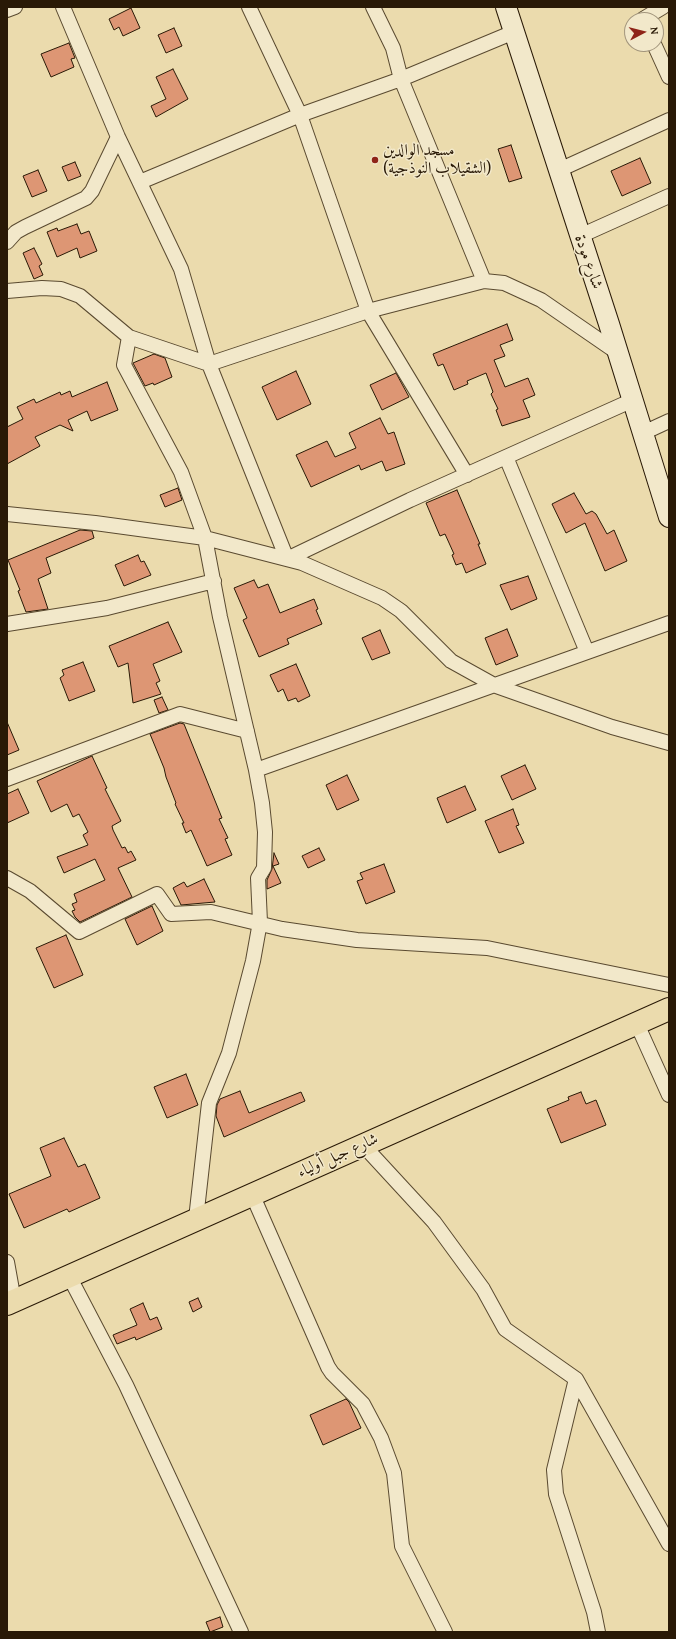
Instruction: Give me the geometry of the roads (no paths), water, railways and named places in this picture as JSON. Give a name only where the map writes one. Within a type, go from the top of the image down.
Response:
[{"type":"highway","name":"شارع جبل أولياء","points":[[10,1303],[669,1009]]},
{"type":"street","points":[[7,10],[15,7]]},
{"type":"street","points":[[63,7],[118,137],[181,269],[209,364],[287,559]]},
{"type":"street","points":[[249,7],[300,115],[368,311],[467,475]]},
{"type":"street","points":[[373,7],[393,48],[401,79],[484,281]]},
{"type":"street","name":"شارع مودة","points":[[506,7],[618,353],[669,517]]},
{"type":"street","points":[[649,12],[663,7]]},
{"type":"street","points":[[140,182],[300,115],[401,79],[514,32]]},
{"type":"street","points":[[658,52],[669,77]]},
{"type":"street","points":[[559,170],[669,120]]},
{"type":"street","points":[[7,242],[16,232],[86,198],[92,191],[118,137]]},
{"type":"street","points":[[580,236],[669,196]]},
{"type":"street","points":[[7,291],[60,288],[80,296],[129,337],[209,364],[368,311],[484,281],[504,283],[541,300],[618,353]]},
{"type":"street","points":[[129,337],[124,365],[181,472],[205,538],[246,731],[256,770],[265,832],[264,868],[258,878],[260,922],[253,961],[229,1053],[209,1103],[196,1219]]},
{"type":"street","points":[[287,559],[506,457],[633,400]]},
{"type":"street","points":[[643,433],[669,421]]},
{"type":"street","points":[[506,457],[587,652]]},
{"type":"street","points":[[7,514],[95,523],[205,538],[302,563],[382,598],[400,611],[451,661],[496,686],[612,727],[669,743]]},
{"type":"street","points":[[7,624],[107,608],[214,581]]},
{"type":"street","points":[[256,770],[496,686],[669,623]]},
{"type":"street","points":[[7,779],[180,714],[246,731]]},
{"type":"street","points":[[7,878],[30,891],[79,932],[158,894],[171,914],[211,912],[260,922],[282,929],[357,940],[487,948],[669,985]]},
{"type":"street","points":[[637,1024],[669,1095]]},
{"type":"street","points":[[363,1145],[439,1228],[483,1289],[505,1329],[576,1379],[669,1544]]},
{"type":"street","points":[[252,1194],[328,1367],[332,1373],[363,1404],[381,1438],[394,1473],[402,1546],[445,1632]]},
{"type":"street","points":[[7,1262],[10,1303]]},
{"type":"street","points":[[69,1276],[126,1385],[241,1632]]},
{"type":"street","points":[[576,1379],[554,1470],[556,1494],[594,1612],[598,1632]]},
{"type":"place","name":"مسجد الوالدين (الشقيلاب النوذجية)","points":[[375,160]]}]
